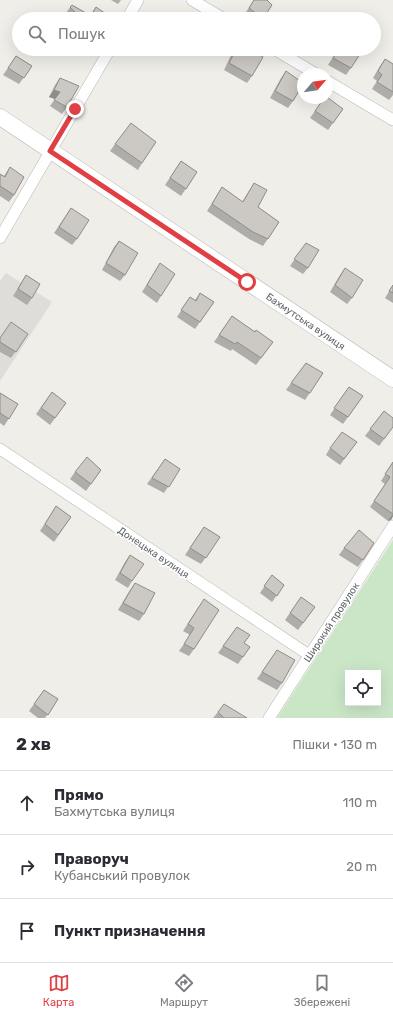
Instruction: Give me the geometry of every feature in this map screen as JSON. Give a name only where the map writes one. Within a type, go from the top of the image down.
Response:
[{"type":"street","points":[[131,12],[138,0]]},
{"type":"street","points":[[192,0],[212,12]]},
{"type":"street","points":[[0,238],[106,56]]},
{"type":"street","points":[[286,56],[306,68]]},
{"type":"street","points":[[333,85],[393,120]]},
{"type":"street","name":"Бахмутська вулиця","points":[[0,117],[393,379]]},
{"type":"street","name":"Донецька вулиця","points":[[0,449],[309,655]]},
{"type":"street","name":"Широкий провулок","points":[[269,718],[393,526]]},
{"type":"shaded area","points":[[6,273],[52,302],[0,381],[0,281]]},
{"type":"green space","points":[[393,540],[393,718],[277,718]]},
{"type":"building","points":[[254,0],[267,0],[272,5],[268,12],[254,12],[249,8]]},
{"type":"building","points":[[72,5],[84,12],[75,12],[70,7]]},
{"type":"building","points":[[96,7],[103,12],[93,12]]},
{"type":"building","points":[[16,56],[32,66],[24,78],[8,68]]},
{"type":"building","points":[[232,56],[263,57],[252,76],[229,63]]},
{"type":"building","points":[[334,56],[359,56],[351,68],[333,58]]},
{"type":"building","points":[[385,59],[393,64],[393,92],[377,82],[382,75],[378,71]]},
{"type":"building","points":[[286,71],[297,79],[297,94],[293,101],[275,91]]},
{"type":"building","points":[[60,78],[79,86],[67,107],[54,100],[60,92],[54,90]]},
{"type":"building","points":[[333,102],[343,109],[333,123],[315,111],[320,104],[333,104]]},
{"type":"building","points":[[131,123],[156,142],[142,163],[115,144]]},
{"type":"building","points":[[181,161],[197,172],[186,189],[170,178]]},
{"type":"building","points":[[10,167],[24,177],[14,195],[0,186],[0,174],[5,177]]},
{"type":"building","points":[[254,183],[267,190],[258,207],[279,222],[268,239],[253,232],[212,204],[222,187],[243,202]]},
{"type":"building","points":[[71,208],[89,220],[77,239],[59,227]]},
{"type":"building","points":[[119,241],[138,253],[125,275],[106,263]]},
{"type":"building","points":[[306,243],[319,250],[308,268],[294,259]]},
{"type":"building","points":[[160,263],[175,274],[161,296],[147,285]]},
{"type":"building","points":[[345,268],[363,280],[352,298],[335,285]]},
{"type":"building","points":[[26,275],[40,284],[32,298],[18,289]]},
{"type":"building","points":[[393,285],[393,293],[389,291]]},
{"type":"building","points":[[200,293],[214,302],[200,322],[181,310],[190,297],[196,301]]},
{"type":"building","points":[[232,316],[273,342],[261,358],[237,342],[235,344],[219,335]]},
{"type":"building","points":[[11,322],[28,334],[16,352],[0,342],[0,338]]},
{"type":"building","points":[[306,363],[323,373],[310,393],[291,383]]},
{"type":"building","points":[[349,387],[363,396],[348,417],[334,408]]},
{"type":"building","points":[[52,392],[66,403],[55,418],[41,408]]},
{"type":"building","points":[[0,393],[18,404],[9,419],[0,413]]},
{"type":"building","points":[[384,411],[393,418],[393,427],[384,439],[370,429]]},
{"type":"building","points":[[342,432],[357,442],[344,459],[330,448]]},
{"type":"building","points":[[87,457],[101,470],[91,484],[75,472]]},
{"type":"building","points":[[165,459],[180,469],[169,487],[152,478]]},
{"type":"building","points":[[393,462],[393,514],[374,501],[390,477],[385,474]]},
{"type":"building","points":[[56,506],[71,517],[58,535],[45,524]]},
{"type":"building","points":[[204,527],[220,537],[206,558],[190,548]]},
{"type":"building","points":[[359,530],[374,543],[363,560],[344,548]]},
{"type":"building","points":[[130,555],[144,564],[132,581],[120,573]]},
{"type":"building","points":[[272,575],[284,585],[277,596],[264,586]]},
{"type":"building","points":[[135,583],[155,593],[144,614],[123,603]]},
{"type":"building","points":[[301,597],[315,607],[303,623],[290,613]]},
{"type":"building","points":[[204,599],[219,610],[194,649],[184,644],[194,628],[188,624]]},
{"type":"building","points":[[237,627],[250,635],[244,643],[250,647],[243,657],[223,646]]},
{"type":"building","points":[[277,650],[295,660],[282,683],[262,672]]},
{"type":"building","points":[[44,690],[58,699],[48,715],[34,704]]},
{"type":"building","points":[[224,704],[247,718],[224,718],[218,712]]},
{"type":"route","points":[[75,109],[50,151],[247,282]]}]
